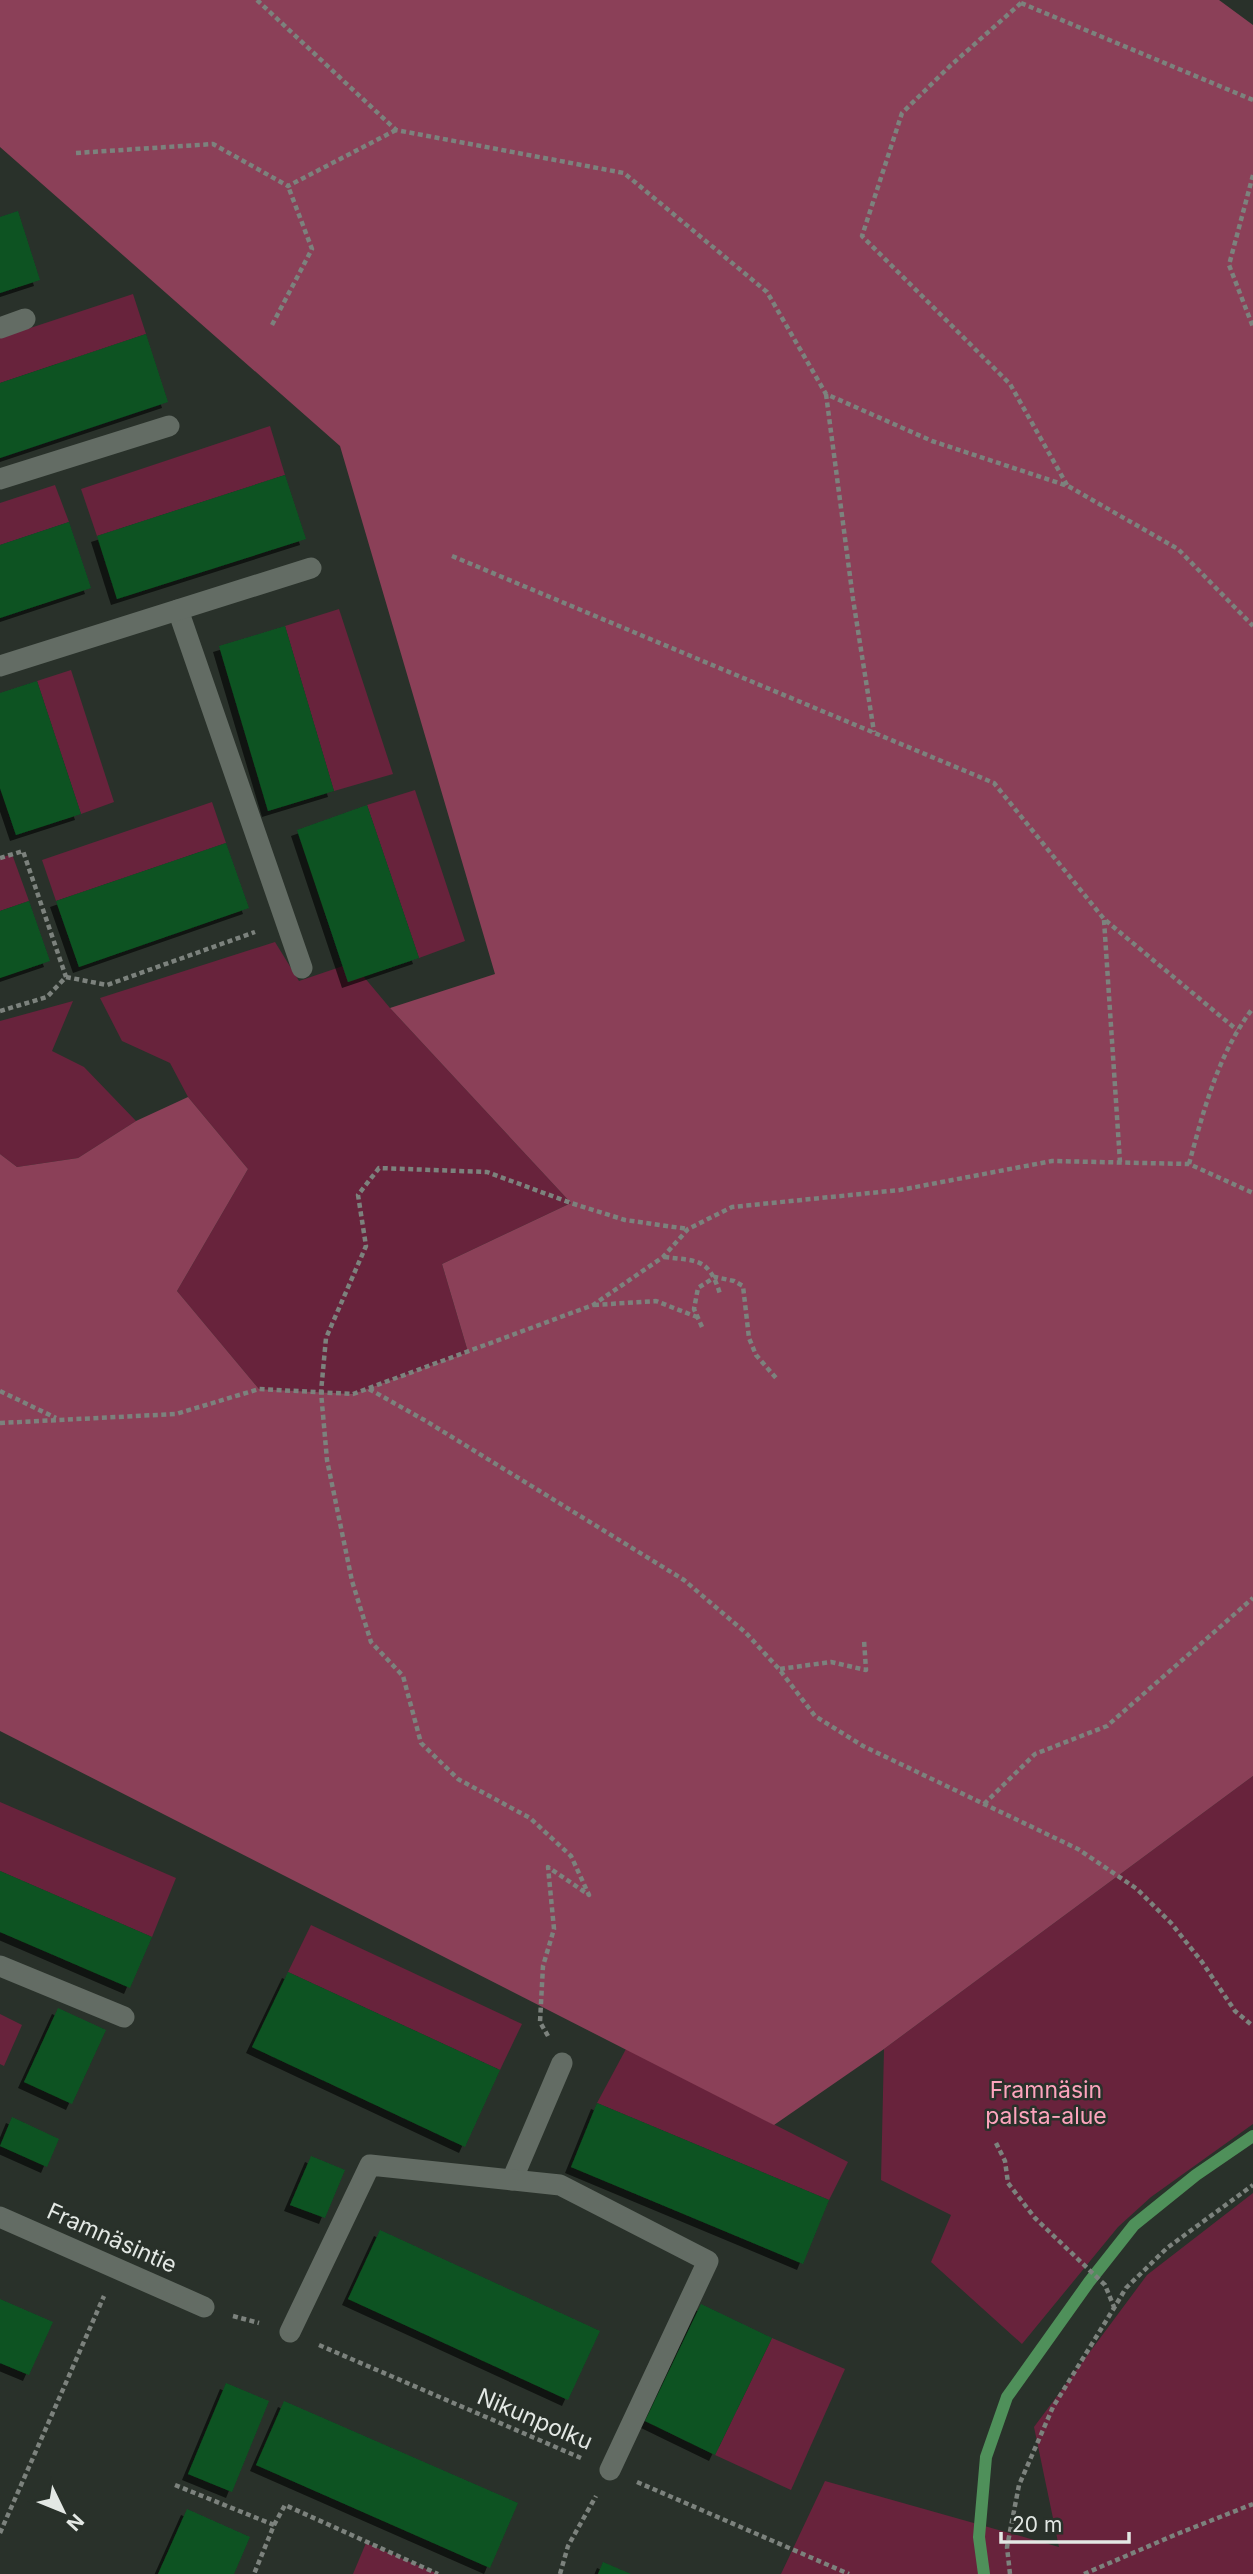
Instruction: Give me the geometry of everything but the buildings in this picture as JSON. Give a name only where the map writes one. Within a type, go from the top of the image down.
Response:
[{"type":"street","points":[[0,328],[25,319]]},
{"type":"street","points":[[0,480],[169,426]]},
{"type":"street","points":[[0,666],[311,568]]},
{"type":"street","points":[[178,610],[302,968]]},
{"type":"street","points":[[0,1966],[124,2017]]},
{"type":"street","points":[[512,2180],[562,2063]]},
{"type":"street","points":[[290,2332],[370,2165],[561,2185],[708,2261],[610,2470]]},
{"type":"street","name":"Framnäsintie","points":[[0,2217],[204,2307]]},
{"type":"path","points":[[257,0],[396,130],[624,173],[767,292],[826,394],[874,733]]},
{"type":"path","points":[[1068,486],[1010,384],[862,236],[902,113],[1022,1],[1253,100]]},
{"type":"path","points":[[288,186],[396,130]]},
{"type":"path","points":[[76,153],[213,144],[288,186],[312,249],[272,325]]},
{"type":"path","points":[[1253,175],[1228,265],[1253,327]]},
{"type":"path","points":[[826,394],[932,441],[1068,486],[1178,549],[1253,626]]},
{"type":"path","points":[[452,556],[994,783],[1104,919],[1237,1030]]},
{"type":"path","points":[[0,858],[23,851],[66,976]]},
{"type":"path","points":[[1104,919],[1120,1162]]},
{"type":"path","points":[[66,976],[107,985],[285,921]]},
{"type":"path","points":[[0,1011],[47,997],[66,976]]},
{"type":"path","points":[[1189,1164],[1207,1096],[1237,1030],[1253,1008]]},
{"type":"path","points":[[0,1423],[176,1414],[259,1389],[354,1394],[593,1305],[663,1257],[688,1229],[733,1208],[900,1190],[1052,1161],[1189,1164],[1253,1193]]},
{"type":"path","points":[[562,2063],[540,2022],[544,1966],[554,1929],[548,1867],[589,1895],[571,1856],[530,1818],[458,1779],[421,1743],[403,1676],[370,1643],[352,1581],[327,1460],[321,1392],[326,1338],[366,1246],[358,1195],[379,1168],[487,1171],[625,1220],[688,1229]]},
{"type":"path","points":[[663,1257],[699,1262],[715,1277],[720,1294]]},
{"type":"path","points":[[702,1327],[694,1309],[698,1288],[715,1277],[743,1286],[749,1338],[756,1355],[776,1378]]},
{"type":"path","points":[[593,1305],[656,1301],[698,1317]]},
{"type":"path","points":[[369,1388],[426,1420],[684,1580],[746,1633],[779,1669],[815,1716],[863,1746],[1078,1849],[1137,1889],[1171,1923],[1202,1962],[1235,2011],[1253,2026]]},
{"type":"path","points":[[0,1391],[57,1419]]},
{"type":"path","points":[[984,1804],[1035,1754],[1107,1726],[1253,1598]]},
{"type":"path","points":[[779,1669],[831,1662],[866,1670],[864,1640]]},
{"type":"path","points":[[996,2143],[1005,2161],[1008,2183],[1035,2218],[1105,2284],[1114,2308]]},
{"type":"path","points":[[1010,2574],[1007,2547],[1019,2485],[1053,2407],[1126,2288],[1167,2248],[1253,2185]]},
{"type":"path","points":[[0,2533],[115,2269]]},
{"type":"path","name":"Nikunpolku","points":[[204,2307],[290,2332],[849,2574]]},
{"type":"path","points":[[560,2574],[568,2546],[610,2470]]},
{"type":"path","points":[[175,2485],[274,2525]]},
{"type":"path","points":[[1084,2574],[1253,2504]]},
{"type":"path","points":[[254,2574],[285,2505],[438,2574]]},
{"type":"green space","points":[[133,294],[146,334],[0,383],[0,338]]},
{"type":"green space","points":[[270,426],[285,475],[97,536],[81,489]]},
{"type":"green space","points":[[55,485],[69,522],[0,545],[0,503]]},
{"type":"green space","points":[[339,609],[393,774],[334,791],[285,626]]},
{"type":"green space","points":[[71,670],[114,802],[81,814],[37,681]]},
{"type":"green space","points":[[415,790],[465,941],[419,958],[367,805]]},
{"type":"green space","points":[[212,802],[226,843],[56,901],[42,860]]},
{"type":"green space","points":[[12,854],[29,901],[0,911],[0,858]]},
{"type":"green space","points":[[275,942],[299,981],[343,966],[364,977],[571,1203],[442,1264],[468,1352],[353,1394],[259,1389],[177,1291],[248,1169],[188,1097],[170,1063],[122,1041],[100,998]]},
{"type":"green space","points":[[73,1001],[52,1051],[84,1067],[136,1121],[78,1158],[17,1167],[0,1154],[0,1021]]},
{"type":"green space","name":"Framnäsin palsta-alue","points":[[1253,1776],[1253,2124],[1151,2197],[1118,2227],[1022,2344],[931,2262],[951,2215],[881,2180],[884,2049]]},
{"type":"green space","points":[[0,1802],[176,1878],[152,1937],[0,1871]]},
{"type":"green space","points":[[311,1925],[522,2024],[500,2070],[288,1972]]},
{"type":"green space","points":[[0,2014],[22,2025],[4,2066],[0,2064]]},
{"type":"green space","points":[[626,2049],[848,2162],[829,2200],[597,2103]]},
{"type":"green space","points":[[1253,2193],[1253,2574],[781,2574],[825,2481],[1059,2547],[1034,2427],[1147,2275]]},
{"type":"green space","points":[[772,2338],[845,2369],[791,2490],[715,2455]]},
{"type":"green space","points":[[366,2543],[438,2574],[353,2574]]},
{"type":"shaded area","points":[[0,0],[1219,0],[1253,25],[1253,1776],[884,2049],[774,2125],[0,1731],[0,1154],[17,1167],[78,1158],[136,1121],[188,1097],[248,1169],[177,1291],[259,1389],[353,1394],[468,1352],[442,1264],[571,1203],[390,1008],[495,974],[340,446],[0,147]]},
{"type":"waterway","points":[[984,2574],[979,2537],[986,2457],[1007,2397],[1089,2282],[1134,2225],[1196,2175],[1253,2136]]}]
